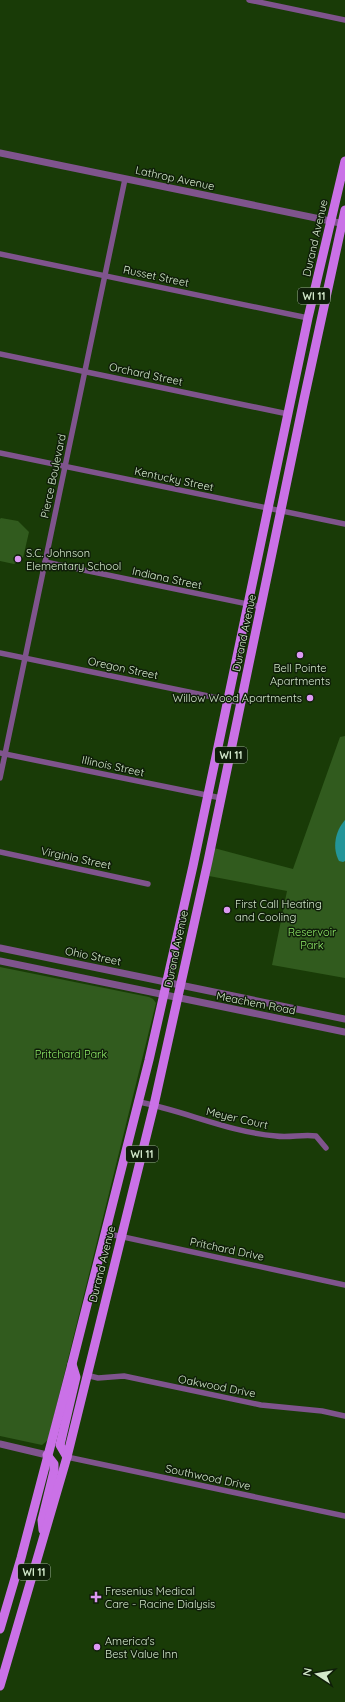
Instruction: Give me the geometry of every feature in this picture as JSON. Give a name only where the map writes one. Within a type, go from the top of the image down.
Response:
[{"type":"main road","name":"Durand Avenue","points":[[0,1629],[72,1364],[139,1102],[208,796],[308,318],[345,161]]},
{"type":"main road","name":"Durand Avenue","points":[[0,1686],[66,1457],[154,1105],[242,703],[317,338],[345,210]]},
{"type":"main road","points":[[308,318],[312,319],[314,323],[314,334],[317,338]]},
{"type":"main road","points":[[66,1457],[60,1445],[76,1377],[72,1364]]},
{"type":"main road","points":[[43,1537],[42,1520],[54,1471],[54,1464],[47,1455]]},
{"type":"street","points":[[249,0],[345,20]]},
{"type":"street","name":"Lathrop Avenue","points":[[0,153],[343,224]]},
{"type":"street","name":"Pierce Boulevard","points":[[0,778],[3,753],[25,658],[125,179]]},
{"type":"street","name":"Russet Street","points":[[0,254],[308,318]]},
{"type":"street","name":"Orchard Street","points":[[0,354],[288,414]]},
{"type":"street","name":"Kentucky Street","points":[[0,453],[345,524]]},
{"type":"street","name":"Indiana Street","points":[[45,562],[262,607]]},
{"type":"street","name":"Oregon Street","points":[[0,653],[242,703]]},
{"type":"street","name":"Illinois Street","points":[[3,753],[221,798]]},
{"type":"street","name":"Virginia Street","points":[[0,852],[148,884]]},
{"type":"street","name":"Ohio Street","points":[[0,948],[181,984]]},
{"type":"street","points":[[0,961],[163,995]]},
{"type":"street","name":"Meachem Road","points":[[181,984],[345,1019]]},
{"type":"street","name":"Meachem Road","points":[[163,995],[345,1032]]},
{"type":"street","points":[[285,1020],[287,1007]]},
{"type":"street","name":"Meyer Court","points":[[139,1102],[171,1109],[195,1118],[277,1137],[305,1134],[316,1136],[326,1148]]},
{"type":"street","name":"Pritchard Drive","points":[[105,1234],[345,1285]]},
{"type":"street","name":"Oakwood Drive","points":[[86,1375],[98,1378],[124,1376],[164,1386],[260,1405],[322,1411],[345,1416]]},
{"type":"street","points":[[0,1444],[47,1455]]},
{"type":"street","name":"Southwood Drive","points":[[66,1457],[345,1516]]},
{"type":"green space","points":[[1,518],[18,521],[29,532],[23,558],[14,564],[0,561]]},
{"type":"green space","name":"Reservoir Park","points":[[345,736],[345,978],[272,965],[287,891],[209,876],[214,848],[293,869],[340,737]]},
{"type":"green space","name":"Pritchard Park","points":[[0,967],[149,997],[156,1003],[48,1440],[42,1445],[0,1436]]},
{"type":"water","points":[[345,820],[345,861],[343,862],[339,861],[335,845],[339,829]]},
{"type":"place","name":"S.C. Johnson Elementary School","points":[[18,559]]},
{"type":"place","name":"Bell Pointe Apartments","points":[[300,655]]},
{"type":"place","name":"Willow Wood Apartments","points":[[310,698]]},
{"type":"place","name":"First Call Heating and Cooling","points":[[227,910]]},
{"type":"place","name":"Fresenius Medical Care - Racine Dialysis","points":[[96,1597]]},
{"type":"place","name":"America's Best Value Inn","points":[[97,1647]]}]
